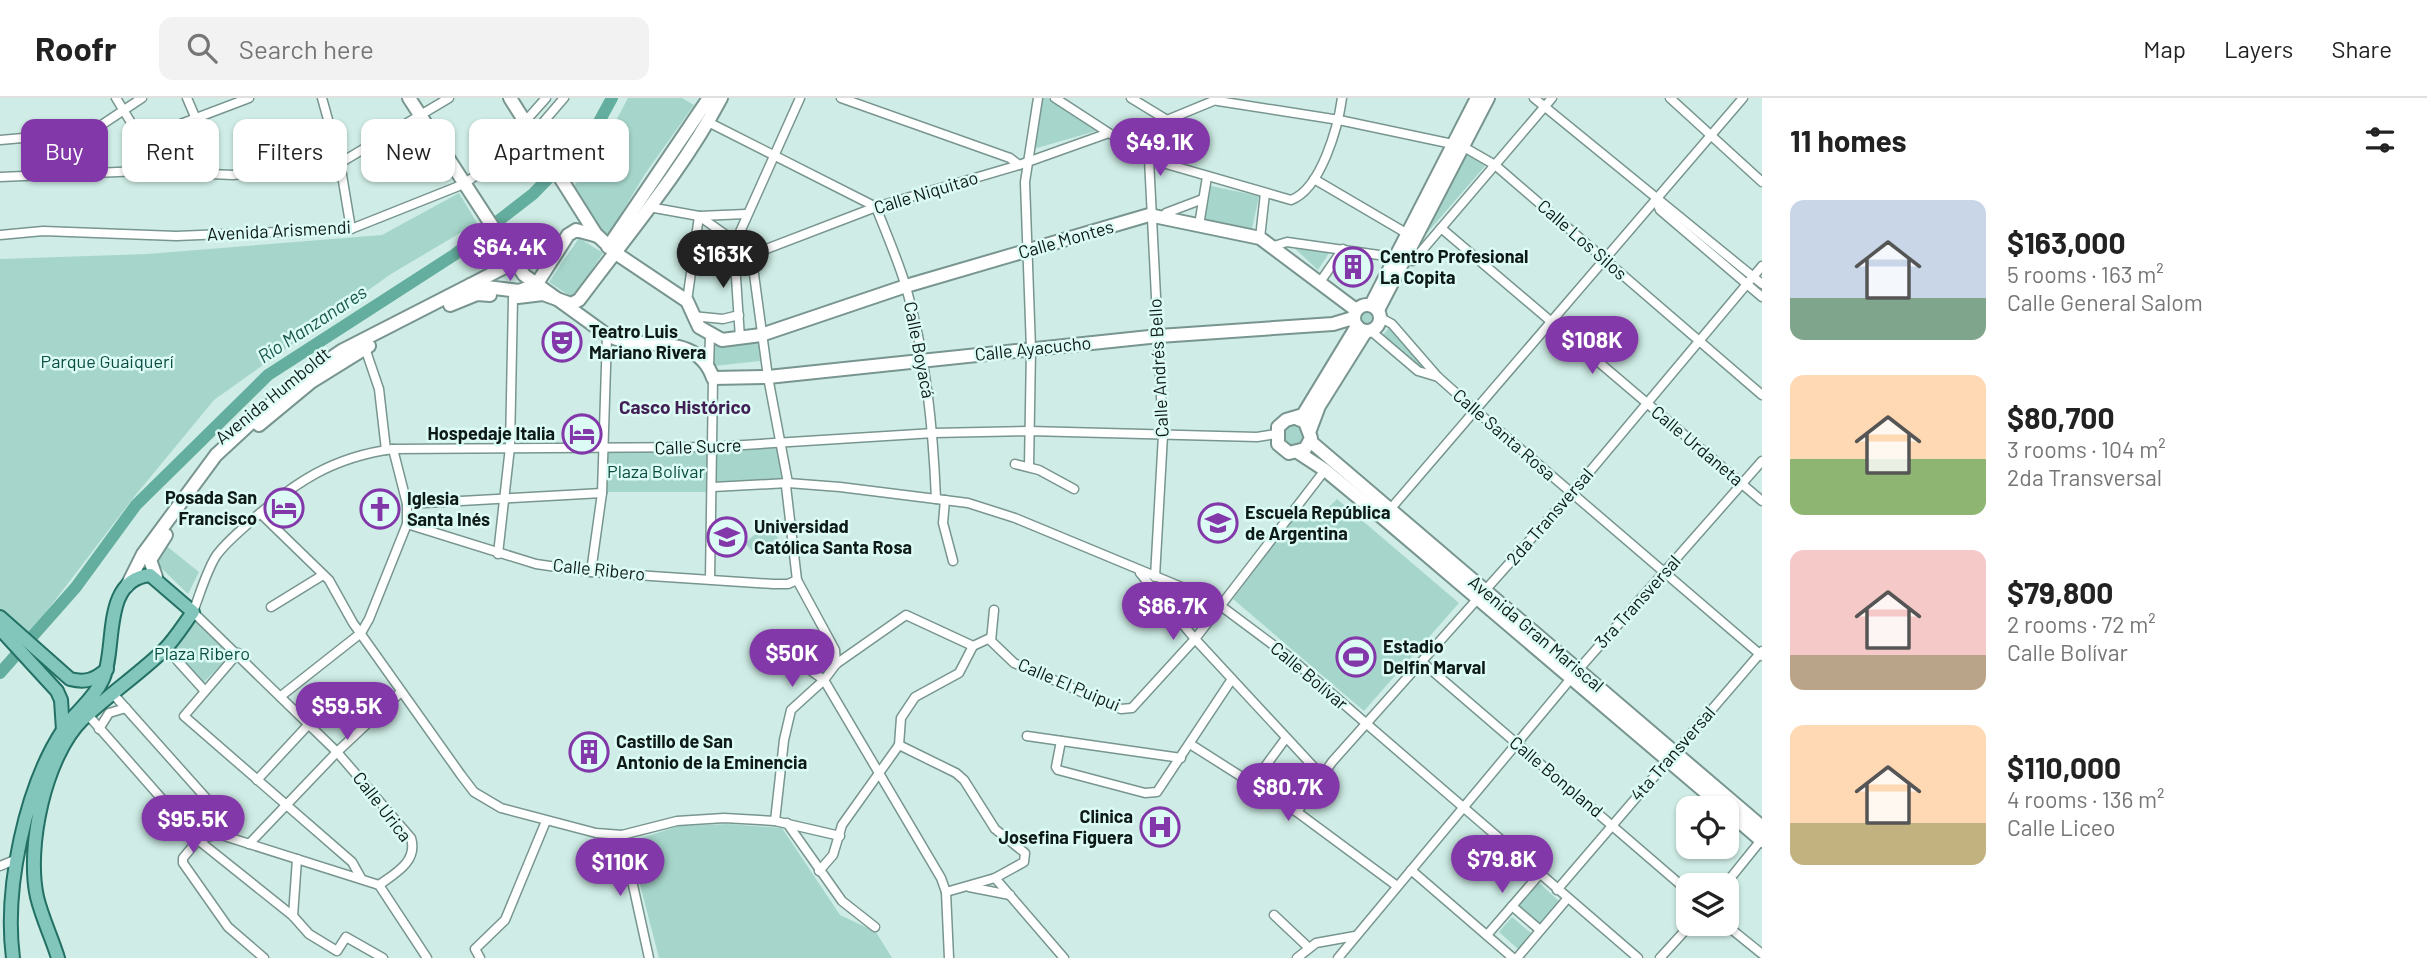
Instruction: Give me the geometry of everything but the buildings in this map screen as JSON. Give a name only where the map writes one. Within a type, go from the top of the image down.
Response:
[{"type":"main road","points":[[57,956],[38,898],[32,851],[38,818],[56,765],[75,728],[166,648],[193,612],[156,578],[143,576],[127,586]]},
{"type":"main road","name":"Avenida Humboldt","points":[[107,669],[112,623],[127,586]]},
{"type":"main road","points":[[0,617],[5,630],[53,675],[61,700],[63,730]]},
{"type":"main road","points":[[53,675],[83,682],[94,679],[107,669]]},
{"type":"main road","points":[[13,958],[12,921],[17,859],[24,825],[63,730],[95,692],[107,669]]},
{"type":"street","points":[[116,98],[130,119]]},
{"type":"street","points":[[0,140],[91,132],[142,98]]},
{"type":"street","points":[[187,98],[198,119]]},
{"type":"street","points":[[190,119],[249,98]]},
{"type":"street","points":[[321,98],[327,119]]},
{"type":"street","points":[[409,98],[513,259],[536,285],[607,335],[620,341],[675,344],[711,373]]},
{"type":"street","points":[[347,159],[449,98]]},
{"type":"street","points":[[510,98],[523,119]]},
{"type":"street","name":"Avenida Arismendi","points":[[528,119],[546,98]]},
{"type":"street","points":[[546,119],[564,98]]},
{"type":"street","name":"Avenida Humboldt","points":[[704,120],[709,98]]},
{"type":"street","name":"Avenida Humboldt","points":[[156,578],[150,560],[175,520],[225,457],[312,382],[365,348],[477,294],[513,298],[543,294],[575,303],[721,98]]},
{"type":"street","points":[[800,98],[740,232],[753,267],[761,335],[787,485],[797,580],[835,650],[836,664]]},
{"type":"street","points":[[841,98],[1023,163]]},
{"type":"street","points":[[1029,466],[1031,349],[1029,251],[1023,163],[1038,98]]},
{"type":"street","points":[[1055,98],[1106,134],[1149,159],[1291,200],[1301,195],[1314,179],[1339,120],[1342,98]]},
{"type":"street","points":[[1131,98],[1167,120]]},
{"type":"street","points":[[1377,311],[1477,98]]},
{"type":"street","points":[[1361,323],[1378,326],[1377,311],[1393,257],[1457,145],[1488,98]]},
{"type":"street","points":[[1534,98],[1656,200],[1665,202],[1762,284]]},
{"type":"street","points":[[1413,261],[1552,98]]},
{"type":"street","points":[[1670,98],[1762,182]]},
{"type":"street","points":[[1386,514],[1553,323],[1743,98]]},
{"type":"street","points":[[1149,159],[1167,120],[1201,104],[1218,100]]},
{"type":"street","name":"Calle Los Silos","points":[[1218,100],[1339,120],[1457,145],[1495,165],[1762,395]]},
{"type":"street","points":[[704,120],[876,207]]},
{"type":"street","name":"Calle Niquitao","points":[[748,257],[876,207],[1023,163],[1106,134]]},
{"type":"street","name":"Calle Andrés Bello","points":[[1149,159],[1156,217],[1163,435],[1155,577]]},
{"type":"street","points":[[0,177],[122,172]]},
{"type":"street","points":[[1199,225],[1207,177]]},
{"type":"street","points":[[1314,179],[1406,233]]},
{"type":"street","name":"Avenida Arismendi","points":[[0,235],[43,231],[176,236],[351,229],[469,180]]},
{"type":"street","points":[[343,182],[351,229]]},
{"type":"street","points":[[564,182],[597,236],[612,251],[687,300]]},
{"type":"street","points":[[1259,238],[1265,193]]},
{"type":"street","points":[[1156,217],[1203,199]]},
{"type":"street","points":[[1656,200],[1660,211],[1762,297]]},
{"type":"street","points":[[644,205],[699,216],[746,214]]},
{"type":"street","name":"Calle Boyacá","points":[[876,207],[906,286],[923,362],[934,433],[943,523],[953,561]]},
{"type":"street","points":[[699,216],[733,240],[737,250],[748,257]]},
{"type":"street","points":[[699,216],[687,300],[692,316],[703,332],[710,335],[713,487],[710,579]]},
{"type":"street","name":"Calle Montes","points":[[710,335],[722,340],[761,335],[906,286],[1156,217],[1259,238],[1274,246],[1320,282],[1361,323]]},
{"type":"street","name":"Calle Urdaneta","points":[[1441,228],[1762,502]]},
{"type":"street","points":[[470,285],[519,290],[536,285],[568,234],[576,230],[597,236]]},
{"type":"street","points":[[733,240],[740,338]]},
{"type":"street","points":[[1274,246],[1287,242],[1393,257]]},
{"type":"street","points":[[1320,282],[1343,249]]},
{"type":"street","name":"Avenida Humboldt","points":[[127,586],[143,554],[216,455],[294,383],[343,350],[470,285],[513,259]]},
{"type":"street","name":"2da Transversal","points":[[1297,812],[1366,725],[1571,494],[1762,266]]},
{"type":"street","points":[[498,554],[510,447],[513,298]]},
{"type":"street","name":"Calle Ayacucho","points":[[711,373],[768,377],[1158,337],[1361,323],[1363,305],[1377,311]]},
{"type":"street","name":"Calle Santa Rosa","points":[[1377,311],[1413,346],[1438,377],[1475,410],[1761,653]]},
{"type":"street","points":[[692,316],[723,319],[739,315]]},
{"type":"street","points":[[1361,323],[1320,405],[1310,435],[1298,453],[1284,451],[1278,444],[1276,434],[1282,422],[1303,415],[1361,323]]},
{"type":"street","name":"Calle Santa Rosa","points":[[1361,323],[1410,366],[1426,375],[1438,377]]},
{"type":"street","points":[[592,572],[602,493],[607,335]]},
{"type":"street","points":[[281,696],[361,633],[407,524],[407,503],[390,449],[379,389],[365,348]]},
{"type":"street","points":[[1296,418],[1305,422],[1310,435]]},
{"type":"street","name":"Calle Sucre","points":[[193,612],[215,558],[280,495],[327,466],[390,449],[712,447],[934,433],[1029,431],[1163,435],[1276,434]]},
{"type":"street","name":"Avenida Gran Mariscal","points":[[1310,435],[1386,514]]},
{"type":"street","name":"Avenida Gran Mariscal","points":[[1298,453],[1386,514],[1762,837]]},
{"type":"street","name":"3ra Transversal","points":[[1338,958],[1574,674],[1762,461]]},
{"type":"street","points":[[1015,464],[1029,466],[1074,489]]},
{"type":"street","name":"Calle El Puipui","points":[[990,638],[1014,663],[1127,710],[1195,639],[1325,470]]},
{"type":"street","name":"Calle Bolívar","points":[[713,487],[787,485],[940,499],[998,511],[1221,606],[1288,656],[1638,958]]},
{"type":"street","points":[[407,503],[602,493]]},
{"type":"street","points":[[260,513],[323,575],[401,692],[474,792],[501,808],[546,821],[622,835],[677,821],[724,818],[775,821],[840,835]]},
{"type":"street","name":"Calle Ribero","points":[[407,524],[498,554],[592,572],[773,584],[788,584],[797,580]]},
{"type":"street","points":[[1138,571],[1195,639],[1323,777]]},
{"type":"street","points":[[271,607],[323,575]]},
{"type":"street","points":[[819,872],[833,855],[842,825],[899,745],[901,718],[915,697],[959,673],[973,646],[990,638],[994,610]]},
{"type":"street","name":"Calle Urica","points":[[193,612],[337,752],[411,838],[414,847],[410,859],[379,885]]},
{"type":"street","points":[[775,821],[784,740],[791,710],[824,681],[836,664],[906,615],[973,646]]},
{"type":"street","points":[[775,645],[824,681],[941,878],[946,892],[949,958]]},
{"type":"street","points":[[166,648],[204,690]]},
{"type":"street","points":[[238,653],[184,716],[352,862],[361,878]]},
{"type":"street","name":"4ta Transversal","points":[[1557,890],[1761,653]]},
{"type":"street","name":"Calle Bonpland","points":[[1422,662],[1676,881]]},
{"type":"street","points":[[1061,741],[1056,767],[1058,770],[1145,793],[1157,792],[1232,679]]},
{"type":"street","points":[[249,844],[337,752],[401,692]]},
{"type":"street","points":[[114,695],[222,816],[218,834]]},
{"type":"street","points":[[99,729],[109,713],[126,708]]},
{"type":"street","points":[[88,715],[198,840],[293,916],[309,934],[337,951],[345,937],[383,958]]},
{"type":"street","points":[[257,780],[309,724]]},
{"type":"street","points":[[1027,736],[1181,758]]},
{"type":"street","points":[[1253,783],[1286,738]]},
{"type":"street","points":[[1190,744],[1297,812],[1397,886]]},
{"type":"street","points":[[899,745],[956,773],[964,780],[980,810],[996,829],[1025,853],[1024,862],[995,878],[946,892]]},
{"type":"street","name":"Avenida Gran Mariscal","points":[[1671,757],[1711,796]]},
{"type":"street","name":"Avenida Gran Mariscal","points":[[1739,820],[1762,837]]},
{"type":"street","points":[[480,958],[475,949],[505,919],[546,821]]},
{"type":"street","points":[[787,823],[819,872],[851,910],[876,926]]},
{"type":"street","points":[[264,958],[228,926],[183,863],[183,858],[198,840],[218,834],[379,885],[427,958]]},
{"type":"street","points":[[622,835],[649,958]]},
{"type":"street","points":[[1734,873],[1762,837]]},
{"type":"street","points":[[0,866],[17,859]]},
{"type":"street","points":[[293,916],[297,859]]},
{"type":"street","points":[[1411,870],[1515,958],[1567,899]]},
{"type":"street","points":[[1487,935],[1539,875]]},
{"type":"street","points":[[995,878],[1064,958]]},
{"type":"street","points":[[966,886],[1010,895]]},
{"type":"street","points":[[1512,906],[1540,930]]},
{"type":"street","points":[[1274,915],[1308,948]]},
{"type":"street","points":[[1739,935],[1762,954]]},
{"type":"street","points":[[1297,958],[1316,943],[1356,936]]},
{"type":"street","points":[[1660,958],[1679,936]]},
{"type":"green space","points":[[628,98],[682,98],[694,105],[645,174],[607,237],[573,188],[577,182],[629,182],[629,119],[617,119]]},
{"type":"green space","points":[[1041,98],[1048,98],[1096,131],[1037,148],[1033,145]]},
{"type":"green space","points":[[1464,151],[1485,166],[1420,241]]},
{"type":"green space","points":[[1211,186],[1259,196],[1252,229],[1205,220]]},
{"type":"green space","name":"Parque Guaiquerí","points":[[459,193],[477,223],[391,274],[214,400],[134,497],[27,637],[0,611],[0,259],[147,254],[382,235]]},
{"type":"green space","points":[[579,238],[603,253],[573,298],[549,282]]},
{"type":"green space","points":[[1290,244],[1331,250],[1318,270]]},
{"type":"green space","points":[[1367,308],[1374,311],[1377,318],[1374,325],[1367,328],[1360,325],[1357,318],[1360,311]]},
{"type":"green space","points":[[1391,325],[1428,368],[1425,372],[1380,339]]},
{"type":"green space","points":[[758,334],[760,361],[714,366],[714,338]]},
{"type":"green space","points":[[1293,422],[1302,425],[1307,436],[1299,448],[1285,446],[1281,431]]},
{"type":"green space","points":[[781,448],[782,485],[716,485],[715,450]]},
{"type":"green space","name":"Plaza Bolívar","points":[[707,450],[706,492],[604,492],[606,452]]},
{"type":"green space","name":"Estadio Delfin Marval","points":[[1337,499],[1459,603],[1364,711],[1233,599],[1303,506],[1318,518]]},
{"type":"green space","points":[[767,524],[778,538],[756,556],[745,543]]},
{"type":"green space","points":[[164,544],[199,572],[188,594],[152,559]]},
{"type":"green space","points":[[1155,584],[1213,606],[1195,628],[1153,587]]},
{"type":"green space","name":"Plaza Ribero","points":[[191,617],[233,653],[202,684],[169,647]]},
{"type":"green space","points":[[729,824],[782,828],[840,915],[876,932],[892,958],[659,958],[629,842],[679,826]]},
{"type":"green space","points":[[1538,882],[1561,903],[1541,925],[1518,904]]},
{"type":"green space","points":[[1512,917],[1532,934],[1518,949],[1499,932]]},
{"type":"waterway","name":"Río Manzanares","points":[[0,673],[76,587],[136,505],[268,375],[454,255],[533,194],[594,131],[612,98]]},
{"type":"place","name":"Centro Profesional La Copita","points":[[1353,267]]},
{"type":"place","name":"Teatro Luis Mariano Rivera","points":[[562,342]]},
{"type":"place","name":"Hospedaje Italia","points":[[582,434]]},
{"type":"place","name":"Posada San Francisco","points":[[284,508]]},
{"type":"place","name":"Iglesia Santa Inés","points":[[380,509]]},
{"type":"place","name":"Escuela República de Argentina","points":[[1218,523]]},
{"type":"place","name":"Universidad Católica Santa Rosa","points":[[727,537]]},
{"type":"place","name":"Estadio Delfin Marval","points":[[1356,657]]},
{"type":"place","name":"Castillo de San Antonio de la Eminencia","points":[[589,752]]},
{"type":"place","name":"Clinica Josefina Figuera","points":[[1160,827]]},
{"type":"district","name":"Casco Histórico","points":[[685,407]]}]
